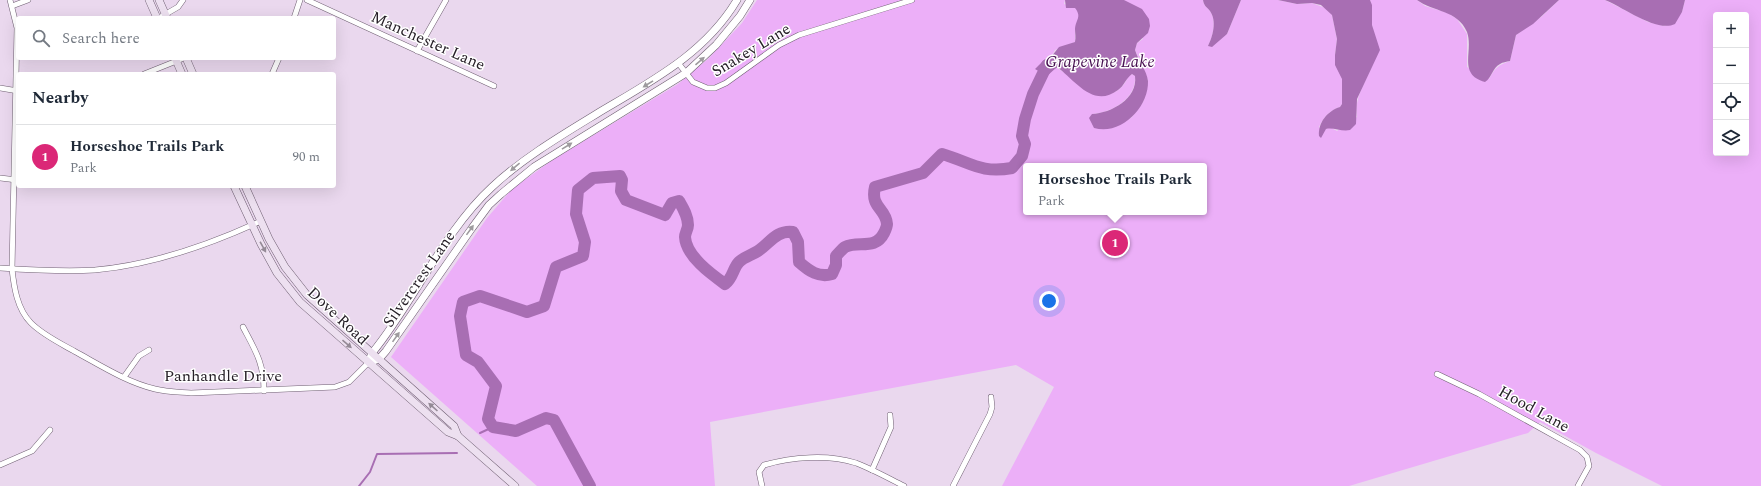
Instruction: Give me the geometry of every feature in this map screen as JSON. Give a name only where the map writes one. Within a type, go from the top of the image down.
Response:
[{"type":"main road","points":[[149,0],[161,16]]},
{"type":"main road","points":[[159,0],[162,16]]},
{"type":"main road","points":[[176,60],[181,72]]},
{"type":"main road","points":[[186,60],[192,72]]},
{"type":"main road","name":"Dove Road","points":[[235,188],[277,273],[288,288],[314,315],[368,363],[448,432],[458,436],[515,486]]},
{"type":"main road","name":"Dove Road","points":[[246,188],[285,267],[296,282],[320,308],[454,426],[458,436]]},
{"type":"street","points":[[11,3],[28,0]]},
{"type":"street","points":[[164,16],[178,7],[183,0]]},
{"type":"street","points":[[295,16],[300,0]]},
{"type":"street","name":"Manchester Lane","points":[[307,0],[494,86]]},
{"type":"street","points":[[417,51],[446,0]]},
{"type":"street","name":"Silvercrest Lane","points":[[368,363],[372,353],[463,220],[492,187],[519,164],[679,64],[704,42],[731,10],[737,0]]},
{"type":"street","name":"Silvercrest Lane","points":[[379,359],[489,205],[534,167],[686,73],[716,45],[740,16],[750,0]]},
{"type":"street","name":"Snakey Lane","points":[[679,64],[698,85],[707,88],[715,88],[726,83],[779,45],[799,35],[912,0]]},
{"type":"street","name":"Panhandle Drive","points":[[11,3],[16,24]]},
{"type":"street","name":"Panhandle Drive","points":[[17,60],[17,72]]},
{"type":"street","points":[[149,72],[176,60]]},
{"type":"street","points":[[273,72],[278,60]]},
{"type":"street","points":[[0,88],[16,91]]},
{"type":"street","points":[[0,178],[16,180]]},
{"type":"street","name":"Panhandle Drive","points":[[16,180],[12,269],[16,293],[20,305],[30,323],[53,339],[124,377],[141,385],[168,392],[191,393],[264,391],[343,385],[356,376],[368,363]]},
{"type":"street","points":[[0,268],[33,271],[95,270],[138,263],[199,247],[261,221]]},
{"type":"street","points":[[243,327],[260,360],[264,374],[264,391]]},
{"type":"street","points":[[124,377],[139,356],[149,350]]},
{"type":"street","points":[[368,363],[379,359]]},
{"type":"street","name":"Hood Lane","points":[[1437,374],[1479,394],[1580,450],[1587,457],[1589,466],[1578,486]]},
{"type":"street","points":[[953,486],[990,414],[992,407],[991,397]]},
{"type":"street","points":[[872,470],[891,427],[890,414]]},
{"type":"street","points":[[0,465],[32,452],[50,430]]},
{"type":"street","points":[[762,486],[759,472],[761,467],[764,465],[780,461],[825,458],[842,459],[872,470],[904,486]]},
{"type":"shaded area","points":[[757,0],[1065,0],[1064,4],[1076,8],[1079,13],[1079,18],[1075,29],[1075,42],[1055,50],[1051,57],[1044,60],[1053,69],[1056,67],[1098,96],[1116,91],[1122,87],[1130,75],[1132,74],[1135,76],[1135,84],[1132,92],[1127,98],[1114,108],[1092,114],[1131,118],[1143,102],[1148,80],[1135,50],[1137,43],[1143,39],[1129,4],[1124,0],[1203,0],[1212,15],[1214,24],[1213,33],[1208,46],[1227,34],[1241,0],[1278,0],[1297,4],[1312,3],[1328,9],[1332,15],[1337,39],[1335,55],[1342,79],[1342,104],[1340,107],[1336,108],[1327,115],[1319,127],[1323,132],[1330,127],[1337,131],[1357,117],[1356,109],[1359,94],[1375,58],[1376,46],[1371,22],[1370,0],[1417,0],[1425,6],[1448,13],[1457,19],[1467,34],[1467,67],[1489,79],[1497,67],[1510,61],[1516,35],[1541,17],[1559,0],[1605,0],[1648,22],[1665,26],[1682,12],[1685,0],[1761,0],[1761,486],[1662,486],[1596,453],[1540,422],[1528,433],[1349,486],[1002,486],[1054,387],[1016,365],[710,422],[715,486],[537,486],[391,357],[487,218],[512,189],[551,161],[678,84],[708,59],[742,23]]},
{"type":"water","name":"Grapevine Lake","points":[[1065,0],[1124,0],[1142,9],[1149,19],[1150,26],[1148,33],[1137,43],[1135,50],[1147,77],[1147,91],[1144,100],[1132,117],[1123,124],[1114,128],[1094,128],[1089,118],[1092,114],[1115,108],[1128,98],[1135,84],[1135,76],[1132,74],[1118,90],[1109,95],[1100,96],[1085,90],[1057,67],[1047,76],[1035,69],[1044,60],[1051,57],[1059,47],[1075,42],[1075,29],[1078,14],[1075,8],[1066,8]]},
{"type":"water","points":[[1203,0],[1241,0],[1227,34],[1212,47],[1208,46],[1213,33],[1214,24],[1212,15]]},
{"type":"water","points":[[1278,0],[1370,0],[1372,5],[1372,25],[1380,50],[1357,99],[1356,124],[1350,130],[1326,129],[1321,138],[1319,136],[1320,127],[1324,118],[1331,111],[1340,107],[1342,104],[1342,79],[1335,65],[1337,39],[1332,15],[1321,5],[1312,3],[1297,4]]},
{"type":"water","points":[[1417,0],[1559,0],[1533,24],[1516,35],[1510,61],[1497,66],[1485,82],[1476,78],[1471,73],[1469,68],[1469,39],[1463,25],[1458,19],[1451,15],[1423,4]]},
{"type":"water","points":[[1605,0],[1685,0],[1682,12],[1675,24],[1668,26],[1659,25],[1640,18]]},
{"type":"waterway","points":[[590,486],[554,420],[546,418],[516,431],[493,427],[488,419],[496,386],[478,362],[466,355],[460,316],[463,302],[480,296],[527,312],[544,306],[556,267],[583,256],[585,242],[576,214],[578,190],[593,178],[620,176],[622,180],[621,191],[626,200],[665,215],[672,203],[679,201],[688,222],[685,234],[686,244],[694,258],[725,284],[728,282],[737,264],[741,260],[758,251],[778,235],[787,232],[793,232],[798,242],[799,262],[814,273],[823,275],[832,274],[836,265],[836,256],[845,247],[855,244],[876,242],[885,232],[887,225],[886,219],[876,204],[874,194],[875,187],[923,173],[942,154],[984,168],[1012,168],[1022,156],[1025,144],[1022,136],[1025,119],[1033,94],[1047,65],[1053,63]]},
{"type":"waterway","points":[[480,433],[493,427]]},
{"type":"waterway","points":[[359,486],[370,472],[377,454],[457,453]]},
{"type":"place","name":"Horseshoe Trails Park","points":[[1115,243]]}]
